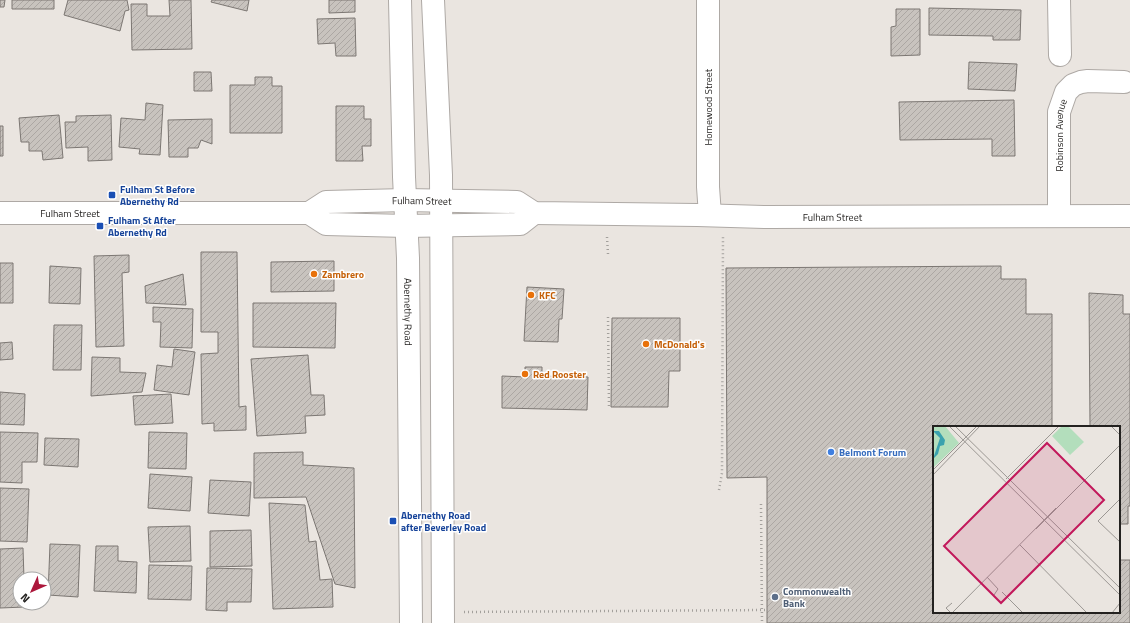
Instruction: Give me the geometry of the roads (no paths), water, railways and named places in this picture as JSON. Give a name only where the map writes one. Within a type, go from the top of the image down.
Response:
[{"type":"street","name":"Abernethy Road","points":[[400,0],[404,177],[408,258],[411,437],[411,623]]},
{"type":"street","points":[[433,0],[441,175],[443,623]]},
{"type":"street","name":"Homewood Street","points":[[708,0],[708,187],[710,215]]},
{"type":"street","points":[[1059,0],[1060,55]]},
{"type":"street","name":"Robinson Avenue","points":[[1059,216],[1059,112],[1066,92],[1073,85],[1081,82],[1124,82]]},
{"type":"street","name":"Fulham Street","points":[[0,214],[309,213],[326,202],[405,200],[517,202],[534,213],[766,217],[1130,216]]},
{"type":"street","points":[[309,213],[326,224],[406,226],[520,224],[534,213]]},
{"type":"place","name":"Fulham St Before Abernethy Rd","points":[[112,195]]},
{"type":"place","name":"Fulham St After Abernethy Rd","points":[[100,226]]},
{"type":"place","name":"Zambrero","points":[[314,274]]},
{"type":"place","name":"KFC","points":[[531,295]]},
{"type":"place","name":"McDonald's","points":[[646,344]]},
{"type":"place","name":"Red Rooster","points":[[525,374]]},
{"type":"place","name":"Belmont Forum","points":[[831,452]]},
{"type":"place","name":"Abernethy Road after Beverley Road","points":[[393,521]]},
{"type":"place","name":"Commonwealth Bank","points":[[775,597]]}]
